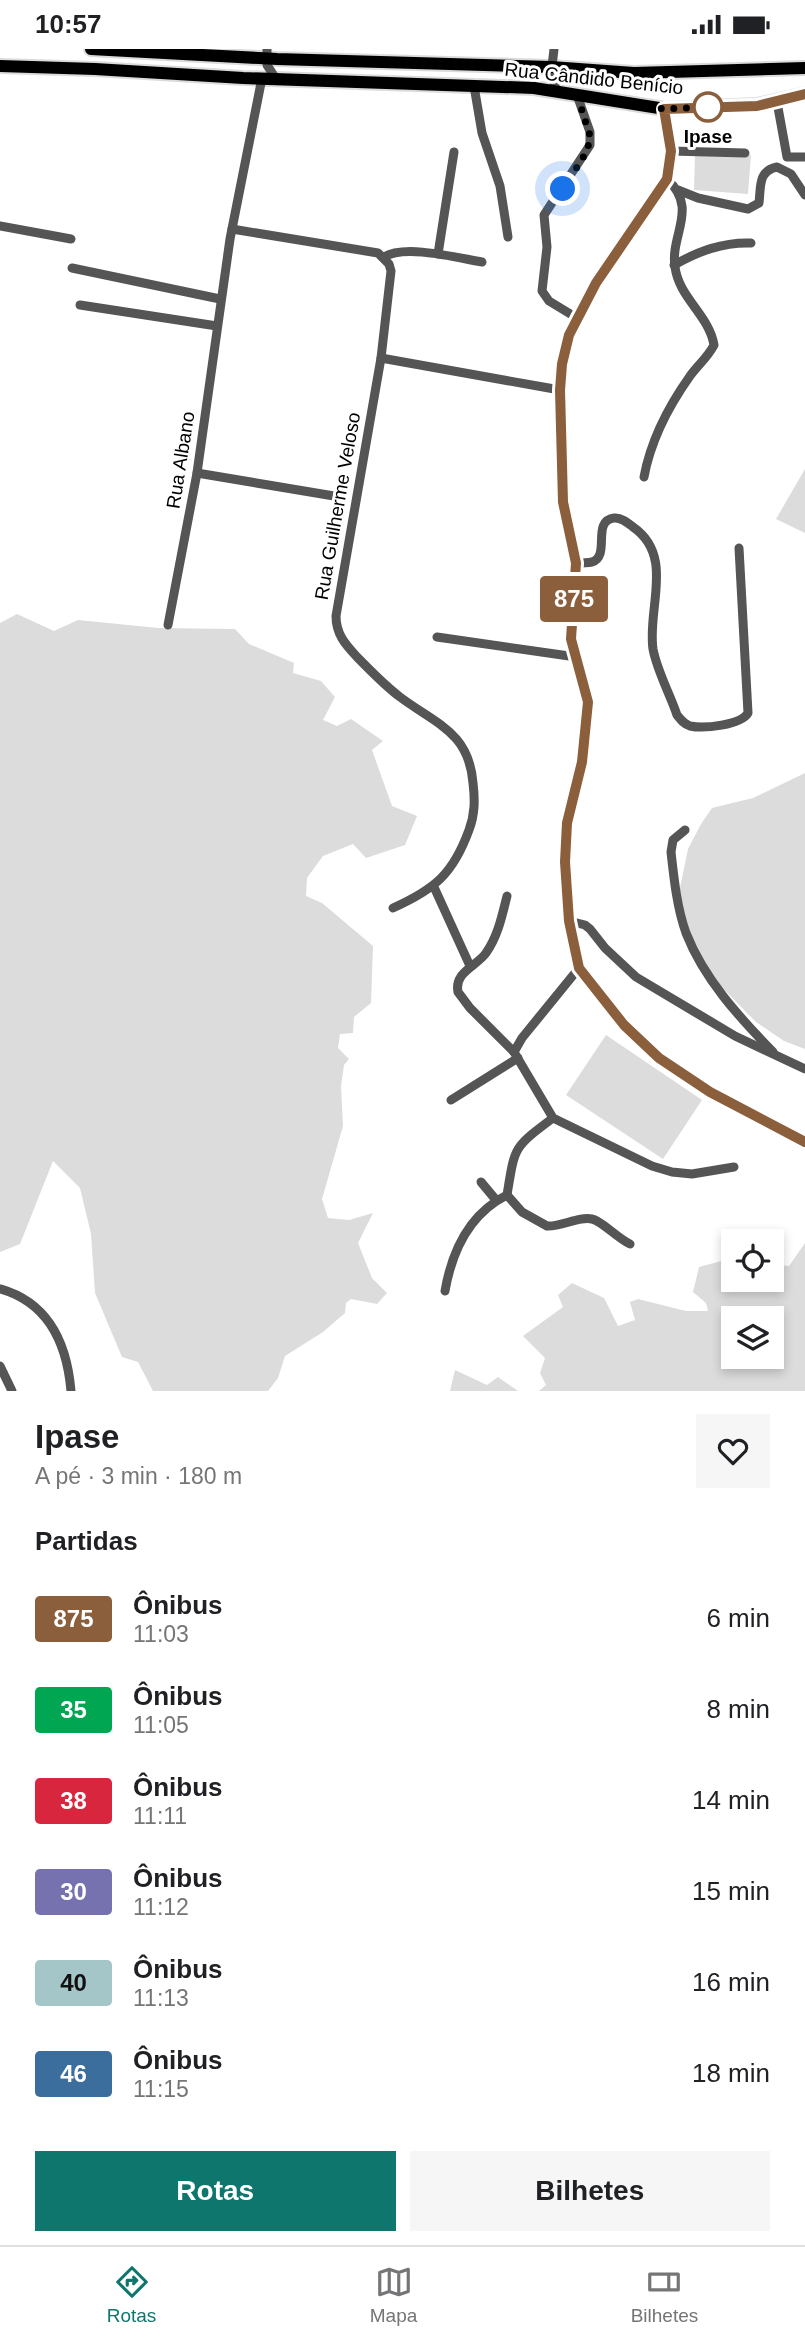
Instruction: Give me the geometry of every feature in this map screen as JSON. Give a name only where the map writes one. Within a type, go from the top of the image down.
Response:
[{"type":"main road","name":"Rua Cândido Benício","points":[[91,49],[266,53],[634,73],[805,68]]},
{"type":"main road","name":"Rua Cândido Benício","points":[[0,66],[557,91],[664,109],[757,106],[805,94]]},
{"type":"street","points":[[554,49],[551,78],[557,91]]},
{"type":"street","points":[[266,53],[268,68],[276,79]]},
{"type":"street","name":"Rua Albano","points":[[168,625],[197,473],[232,229],[262,78]]},
{"type":"street","points":[[474,86],[482,133],[500,186],[508,237]]},
{"type":"street","points":[[577,95],[590,132],[590,145],[544,215],[547,261],[541,283],[542,291],[549,301],[577,318]]},
{"type":"street","points":[[777,102],[787,157],[805,157]]},
{"type":"street","points":[[664,109],[671,151],[667,179],[610,260],[577,318],[562,364],[560,390],[563,502],[576,563],[571,639],[588,702],[582,762],[567,823],[565,862],[569,921],[579,968],[624,1025],[659,1058],[710,1092],[805,1142]]},
{"type":"street","points":[[671,151],[745,153]]},
{"type":"street","points":[[438,254],[454,152]]},
{"type":"street","points":[[667,179],[678,190],[698,198],[748,209],[759,202],[762,176],[777,167],[790,174],[805,195]]},
{"type":"street","points":[[644,477],[653,439],[664,418],[679,391],[715,345],[705,320],[679,283],[674,265],[682,215],[678,190]]},
{"type":"street","points":[[0,226],[71,239]]},
{"type":"street","points":[[232,229],[378,253],[384,257],[395,252],[438,254],[482,262]]},
{"type":"street","points":[[674,265],[732,242],[751,243]]},
{"type":"street","name":"Rua Guilherme Veloso","points":[[384,257],[391,271],[381,358],[336,626],[338,634],[351,650],[381,681],[442,725],[466,750],[473,774],[475,814],[465,842],[450,869],[435,887],[393,908]]},
{"type":"street","points":[[72,268],[220,299]]},
{"type":"street","points":[[80,305],[217,326]]},
{"type":"street","points":[[381,358],[560,390]]},
{"type":"street","points":[[197,473],[334,496]]},
{"type":"street","points":[[576,563],[593,562],[598,558],[602,528],[606,522],[614,518],[622,520],[638,531],[657,560],[653,651],[677,715],[690,726],[727,724],[739,721],[748,713],[739,548]]},
{"type":"street","points":[[437,637],[576,657]]},
{"type":"street","points":[[685,830],[673,840],[671,852],[685,931],[704,969],[730,1004],[779,1058]]},
{"type":"street","points":[[435,887],[470,966]]},
{"type":"street","points":[[507,896],[497,935],[485,955],[470,966],[459,980],[458,992],[516,1055],[553,1118],[652,1166],[672,1172],[692,1174],[734,1167]]},
{"type":"street","points":[[569,921],[585,925],[605,949],[636,977],[691,1012],[805,1069]]},
{"type":"street","points":[[450,1100],[516,1055],[522,1038],[579,968]]},
{"type":"street","points":[[507,1195],[513,1161],[519,1145],[553,1118]]},
{"type":"street","points":[[481,1182],[496,1200]]},
{"type":"street","points":[[445,1291],[456,1247],[469,1227],[496,1200],[507,1195]]},
{"type":"street","points":[[507,1195],[522,1212],[547,1226],[589,1218],[630,1244]]},
{"type":"street","points":[[1,1289],[31,1302],[50,1321],[68,1360],[71,1391]]},
{"type":"street","points":[[0,1366],[12,1391]]},
{"type":"shaded area","points":[[695,154],[751,155],[748,194],[694,190]]},
{"type":"shaded area","points":[[805,469],[805,533],[776,519]]},
{"type":"shaded area","points":[[17,614],[54,631],[78,620],[158,628],[235,629],[249,644],[294,663],[293,673],[321,681],[335,697],[323,720],[337,726],[351,719],[383,741],[372,750],[392,806],[417,816],[405,845],[366,858],[353,844],[323,856],[307,878],[306,896],[322,903],[373,946],[371,1003],[354,1017],[353,1033],[340,1034],[338,1048],[349,1059],[344,1065],[341,1086],[343,1126],[322,1199],[328,1218],[349,1220],[373,1213],[358,1243],[372,1278],[387,1293],[377,1304],[351,1299],[346,1303],[345,1313],[323,1332],[285,1356],[278,1378],[268,1391],[153,1391],[138,1362],[122,1357],[95,1293],[91,1234],[80,1188],[53,1161],[20,1244],[0,1252],[0,623]]},
{"type":"shaded area","points":[[805,773],[805,1049],[784,1041],[756,1022],[703,968],[675,912],[688,849],[712,808],[753,798]]},
{"type":"shaded area","points":[[606,1035],[702,1100],[663,1159],[566,1095]]},
{"type":"shaded area","points":[[805,1243],[805,1391],[539,1391],[546,1385],[540,1373],[545,1358],[523,1336],[563,1307],[558,1295],[572,1283],[604,1298],[618,1326],[635,1320],[630,1302],[638,1299],[686,1311],[708,1311],[706,1303],[693,1292],[699,1267],[721,1261],[721,1292],[784,1292],[784,1265],[789,1266]]},
{"type":"shaded area","points":[[455,1370],[487,1385],[498,1377],[518,1391],[450,1391]]},
{"type":"bus line","name":"875","points":[[805,94],[757,106],[664,109],[671,151],[667,179],[610,260],[577,318],[569,335],[562,364],[560,390],[563,502],[576,563],[571,639],[588,702],[582,762],[567,823],[565,862],[567,909],[579,968],[624,1025],[659,1058],[710,1092],[805,1142]]},
{"type":"place","name":"Ipase","points":[[708,107]]},
{"type":"route","points":[[563,189],[584,156],[591,139],[577,95],[651,108],[708,107]]}]
